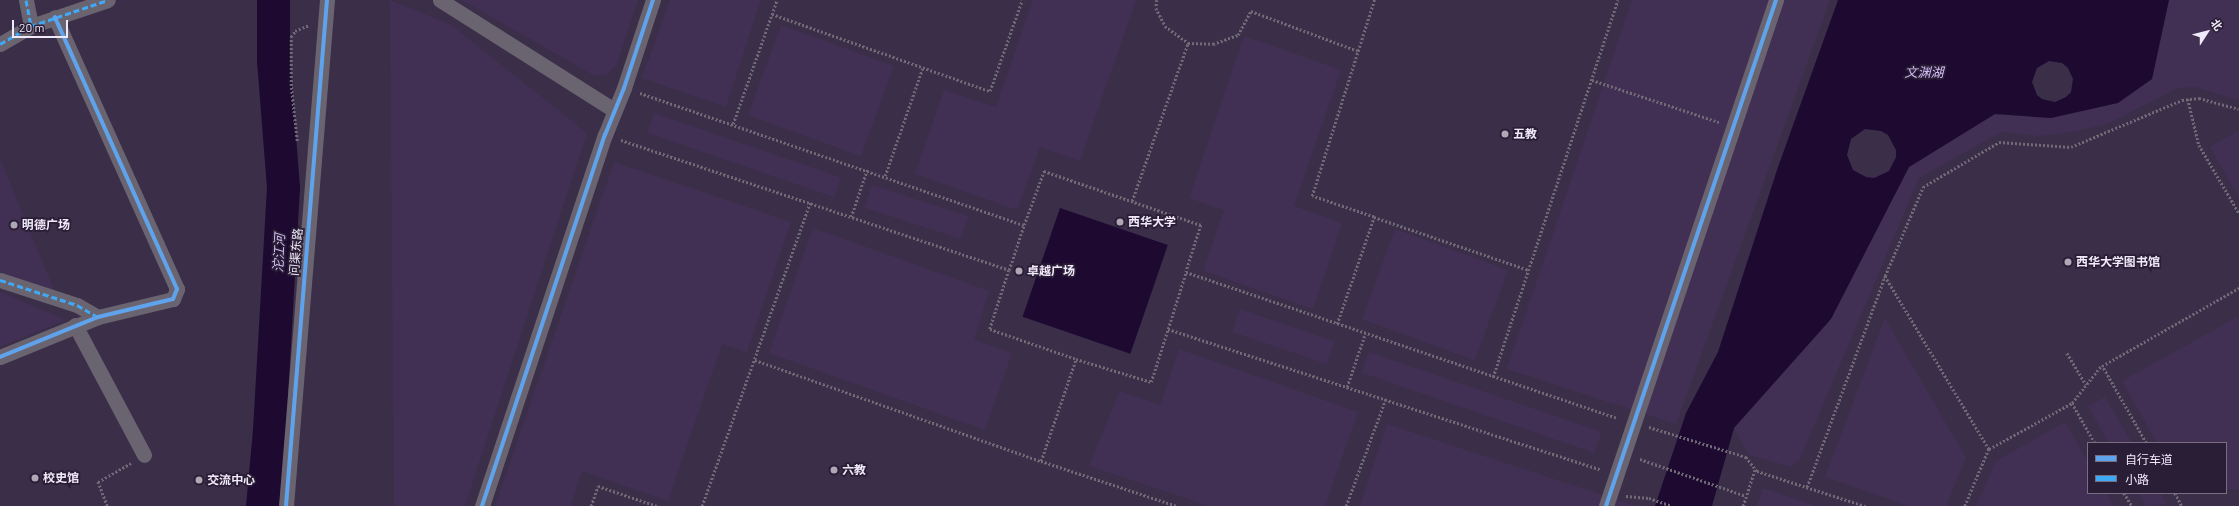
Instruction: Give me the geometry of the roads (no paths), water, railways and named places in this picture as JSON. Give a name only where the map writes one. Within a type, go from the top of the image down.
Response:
[{"type":"street","points":[[26,0],[31,26]]},
{"type":"street","points":[[0,44],[31,26],[108,0]]},
{"type":"street","name":"问渠东路","points":[[286,506],[327,0]]},
{"type":"street","points":[[440,0],[614,110]]},
{"type":"street","points":[[482,506],[614,110],[653,0]]},
{"type":"street","points":[[1606,506],[1776,0]]},
{"type":"street","points":[[0,357],[75,325],[98,317],[173,299],[177,289],[55,17]]},
{"type":"street","points":[[0,280],[77,305],[98,317]]},
{"type":"street","points":[[75,325],[144,455]]},
{"type":"water","name":"文渊湖","points":[[1838,0],[2169,0],[2152,79],[2118,103],[2051,118],[1995,114],[1909,167],[1831,319],[1734,428],[1712,506],[1655,506],[1686,413],[1718,352],[1778,167]],"holes":[[[2049,61],[2062,63],[2068,68],[2073,79],[2071,92],[2066,97],[2055,102],[2042,99],[2037,95],[2032,82],[2037,68]],[[1865,129],[1881,131],[1888,135],[1896,150],[1896,157],[1889,171],[1874,178],[1866,177],[1853,170],[1847,155],[1851,139]]]},
{"type":"water","points":[[1060,208],[1168,245],[1130,354],[1023,317]]},
{"type":"waterway","name":"沱江河","points":[[262,506],[269,430],[283,187],[273,60],[273,0]]},
{"type":"place","name":"五教","points":[[1505,134]]},
{"type":"place","name":"西华大学","points":[[1120,222]]},
{"type":"place","name":"明德广场","points":[[14,225]]},
{"type":"place","name":"西华大学图书馆","points":[[2068,262]]},
{"type":"place","name":"卓越广场","points":[[1019,271]]},
{"type":"place","name":"六教","points":[[834,470]]},
{"type":"place","name":"校史馆","points":[[35,478]]},
{"type":"place","name":"交流中心","points":[[199,480]]}]
